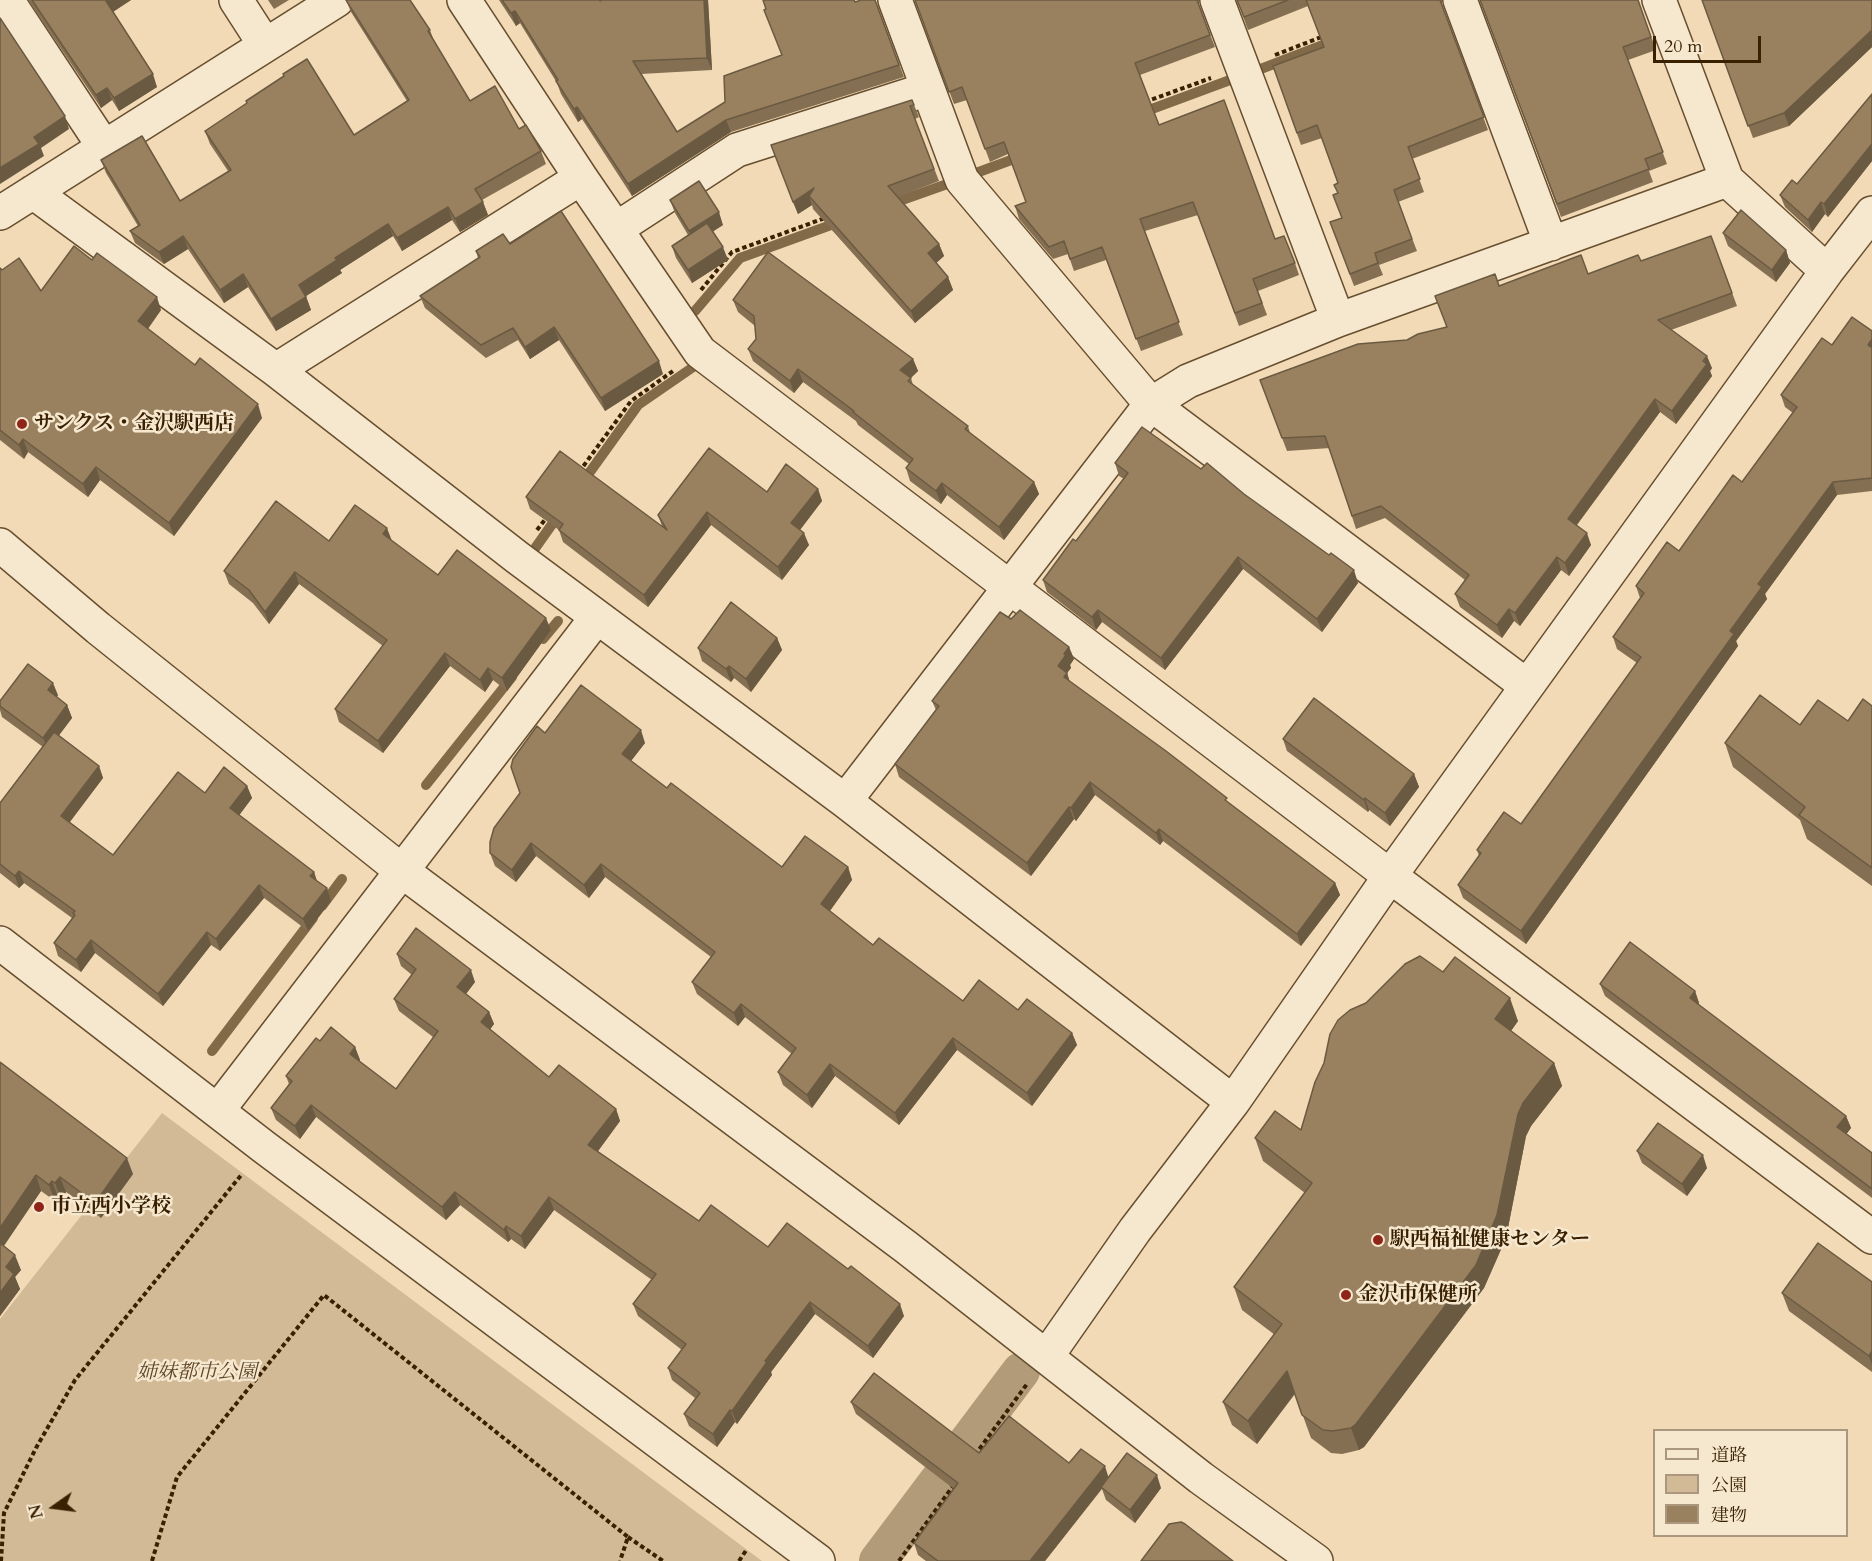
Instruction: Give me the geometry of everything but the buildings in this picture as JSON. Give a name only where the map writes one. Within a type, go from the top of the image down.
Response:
[{"type":"street","points":[[7,0],[104,147]]},
{"type":"street","points":[[236,0],[265,45]]},
{"type":"street","points":[[0,213],[337,0]]},
{"type":"street","points":[[464,0],[581,178],[700,352],[1390,876],[1872,1237]]},
{"type":"street","points":[[895,0],[962,180],[1151,404],[1527,686]]},
{"type":"street","points":[[1217,0],[1338,320]]},
{"type":"street","points":[[1460,0],[1551,244]]},
{"type":"street","points":[[1659,0],[1727,180],[1827,271]]},
{"type":"street","points":[[616,229],[737,150],[928,89]]},
{"type":"street","points":[[276,370],[581,178]]},
{"type":"street","points":[[845,801],[1151,404],[1188,381],[1338,320],[1727,180]]},
{"type":"street","points":[[33,192],[276,370],[518,558],[845,801],[1233,1102]]},
{"type":"street","points":[[1047,1356],[1135,1230],[1233,1102],[1390,876],[1527,686],[1827,271],[1872,213]]},
{"type":"street","points":[[0,544],[98,628],[402,871],[906,1247],[1208,1483],[1316,1561]]},
{"type":"street","points":[[218,1110],[597,617]]},
{"type":"street","points":[[0,944],[264,1147],[818,1561]]},
{"type":"path","points":[[1144,103],[1332,33]]},
{"type":"path","points":[[677,319],[732,252],[829,217]]},
{"type":"path","points":[[578,475],[631,401],[700,352]]},
{"type":"path","points":[[518,558],[551,512]]},
{"type":"path","points":[[1,1561],[4,1513],[36,1448],[75,1380],[264,1147]]},
{"type":"path","points":[[152,1561],[177,1477],[324,1295],[628,1536],[663,1561]]},
{"type":"path","points":[[973,1459],[1047,1356]]},
{"type":"path","points":[[898,1561],[959,1477]]},
{"type":"path","points":[[620,1561],[628,1536]]},
{"type":"green space","name":"姉妹都市公園","points":[[162,1113],[762,1561],[0,1561],[0,1319]]},
{"type":"waterway","points":[[1258,70],[1336,40]]},
{"type":"waterway","points":[[1141,113],[1230,80]]},
{"type":"waterway","points":[[976,173],[1022,156]]},
{"type":"waterway","points":[[888,205],[950,183]]},
{"type":"waterway","points":[[695,311],[740,258],[842,221]]},
{"type":"waterway","points":[[582,483],[638,405],[699,363]]},
{"type":"waterway","points":[[531,554],[560,513]]},
{"type":"waterway","points":[[543,639],[558,621]]},
{"type":"waterway","points":[[426,785],[512,677]]},
{"type":"waterway","points":[[322,906],[342,879]]},
{"type":"waterway","points":[[212,1051],[313,918]]},
{"type":"waterway","points":[[878,1561],[1021,1371]]},
{"type":"place","name":"サンクス・金沢駅西店","points":[[22,424]]},
{"type":"place","name":"市立西小学校","points":[[39,1207]]},
{"type":"place","name":"駅西福祉健康センター","points":[[1378,1240]]},
{"type":"place","name":"金沢市保健所","points":[[1346,1295]]}]
